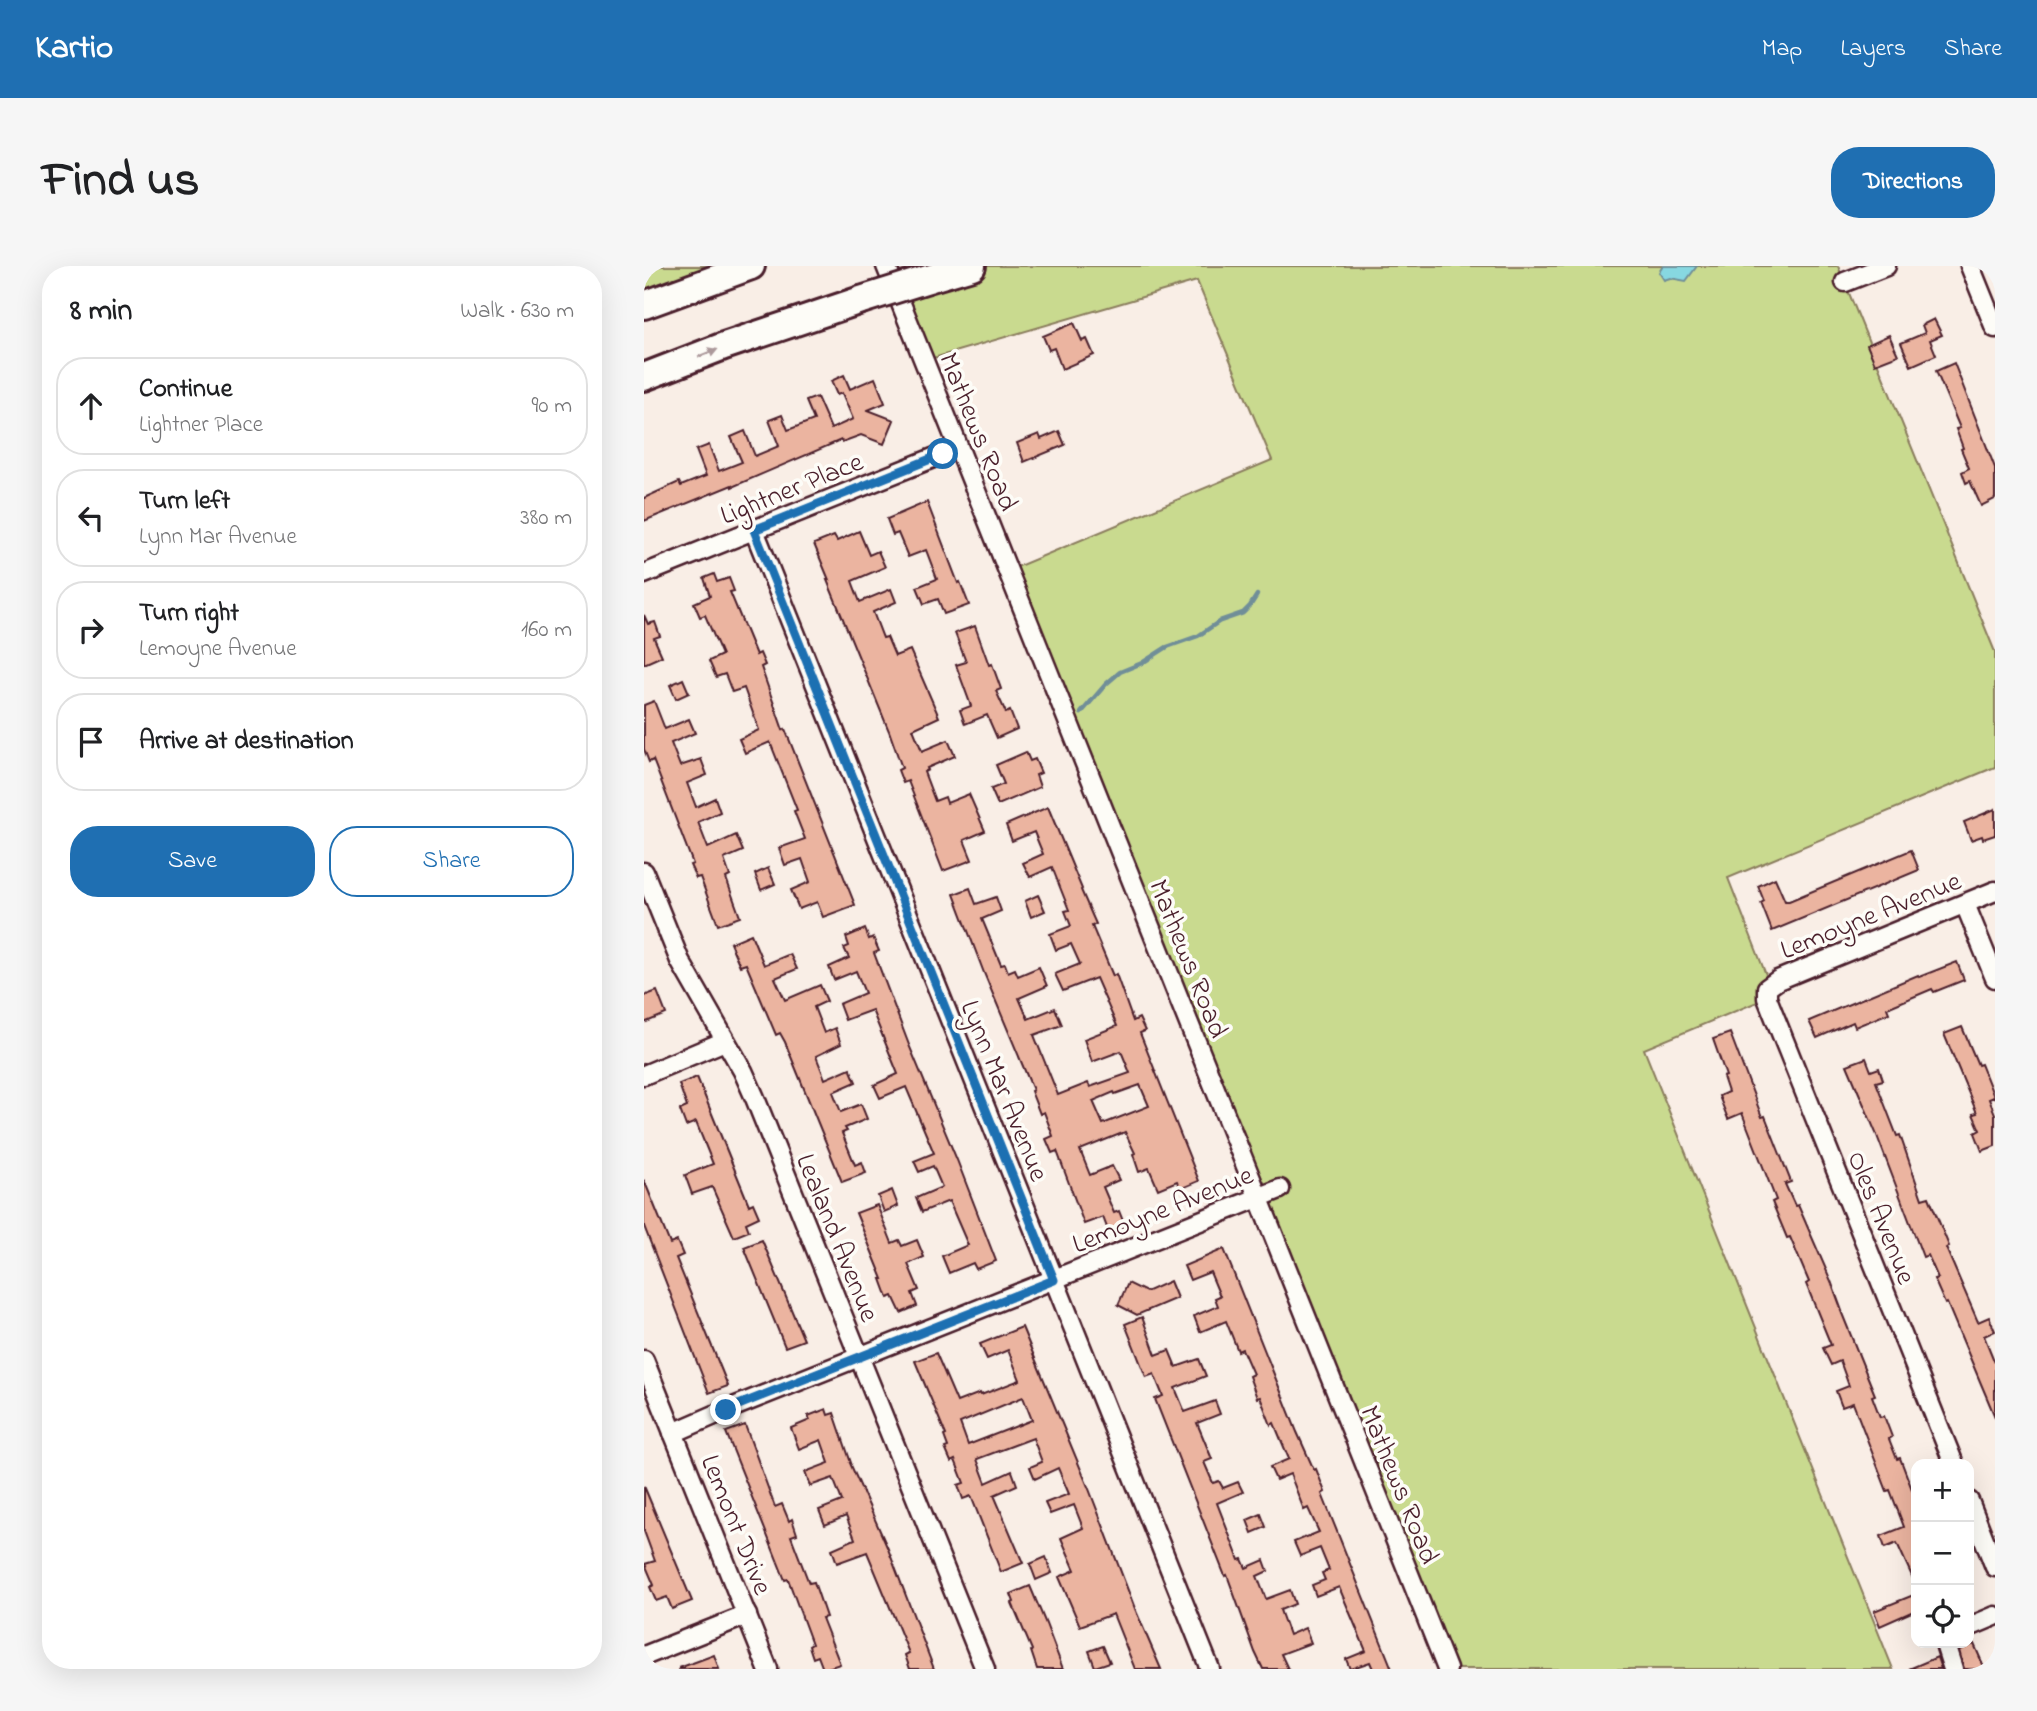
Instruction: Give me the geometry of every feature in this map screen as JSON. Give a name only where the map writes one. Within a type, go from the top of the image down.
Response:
[{"type":"highway","points":[[644,305],[751,266]]},
{"type":"highway","points":[[644,377],[724,346],[972,266]]},
{"type":"street","name":"Mathews Road","points":[[886,266],[1447,1669]]},
{"type":"street","points":[[1845,282],[1885,266]]},
{"type":"street","points":[[1970,266],[1995,328]]},
{"type":"street","name":"Lightner Place","points":[[644,574],[958,448]]},
{"type":"street","name":"Lynn Mar Avenue","points":[[754,530],[1209,1669]]},
{"type":"street","name":"Lealand Avenue","points":[[644,872],[680,961],[743,1071],[755,1098],[985,1669]]},
{"type":"street","name":"Lemoyne Avenue","points":[[1768,988],[1778,980],[1995,891]]},
{"type":"street","points":[[1965,904],[1995,978]]},
{"type":"street","name":"Oles Avenue","points":[[1768,988],[1767,998],[1952,1459]]},
{"type":"street","points":[[644,1075],[725,1041]]},
{"type":"street","name":"Lemoyne Avenue","points":[[673,1433],[1280,1189]]},
{"type":"street","name":"Lemont Drive","points":[[644,1360],[768,1669]]},
{"type":"street","points":[[1974,1514],[1995,1567]]},
{"type":"street","points":[[644,1657],[747,1615]]},
{"type":"street","points":[[1974,1626],[1995,1616]]},
{"type":"street","points":[[1945,1648],[1953,1669]]},
{"type":"green space","points":[[644,266],[751,266],[644,305]]},
{"type":"green space","points":[[972,266],[1838,266],[1995,652],[1995,767],[1728,878],[1770,985],[1767,998],[1644,1049],[1893,1669],[1447,1669],[1007,571],[1272,460],[1197,281],[923,361],[896,289]]},
{"type":"water","points":[[1663,266],[1697,266],[1686,281],[1670,278],[1664,280],[1659,272]]},
{"type":"building","points":[[1934,319],[1942,335],[1930,340],[1936,355],[1911,366],[1901,343],[1925,333],[1922,325]]},
{"type":"building","points":[[1074,323],[1082,341],[1087,339],[1094,355],[1062,369],[1054,348],[1049,350],[1043,336]]},
{"type":"building","points":[[1889,335],[1898,355],[1875,364],[1867,345]]},
{"type":"building","points":[[1954,363],[1995,468],[1995,499],[1981,506],[1970,481],[1966,483],[1962,472],[1969,468],[1956,429],[1960,428],[1936,371]]},
{"type":"building","points":[[844,375],[850,389],[875,378],[885,403],[868,410],[894,420],[884,444],[861,435],[842,442],[841,440],[644,521],[644,498],[679,482],[681,486],[706,476],[696,450],[709,445],[719,471],[742,462],[731,437],[745,431],[755,456],[779,446],[769,420],[782,415],[788,430],[814,420],[806,401],[817,397],[831,429],[853,419],[842,393],[837,395],[831,381]]},
{"type":"building","points":[[1059,431],[1065,445],[1024,462],[1017,443],[1039,434],[1041,439]]},
{"type":"building","points":[[927,502],[969,605],[944,614],[938,599],[924,604],[917,587],[937,579],[926,550],[908,557],[898,533],[893,535],[887,519]]},
{"type":"building","points":[[859,531],[869,555],[878,551],[885,567],[852,581],[860,602],[891,589],[896,602],[873,612],[883,638],[887,637],[895,656],[910,650],[939,717],[913,729],[922,751],[948,740],[955,756],[927,768],[924,772],[935,801],[945,797],[947,803],[969,794],[985,831],[964,840],[972,860],[943,871],[908,781],[903,783],[898,770],[902,768],[889,731],[814,544],[834,536],[837,541]]},
{"type":"building","points":[[714,574],[717,582],[729,578],[734,591],[730,592],[756,655],[760,653],[765,665],[761,667],[783,730],[785,729],[855,905],[823,917],[817,902],[799,909],[791,890],[810,882],[802,859],[785,865],[779,848],[805,839],[794,811],[797,810],[770,742],[745,753],[739,739],[759,730],[744,688],[732,692],[725,674],[716,677],[709,661],[722,655],[705,615],[700,617],[694,603],[710,596],[704,578]]},
{"type":"building","points":[[644,615],[648,624],[655,622],[660,636],[654,638],[662,656],[644,664]]},
{"type":"building","points":[[975,626],[1001,689],[996,691],[1006,713],[1010,711],[1017,729],[997,738],[987,715],[965,724],[960,710],[971,706],[956,665],[966,662],[955,633]]},
{"type":"building","points":[[683,679],[689,693],[676,699],[670,685]]},
{"type":"building","points":[[654,701],[665,729],[689,719],[695,733],[671,743],[680,766],[701,759],[707,775],[687,783],[696,807],[715,798],[720,812],[698,822],[708,848],[736,835],[743,851],[724,859],[730,876],[726,878],[740,917],[718,925],[700,877],[696,878],[690,865],[693,864],[653,760],[649,762],[644,749],[644,705]]},
{"type":"building","points":[[1026,752],[1030,761],[1035,759],[1041,773],[1036,775],[1040,787],[998,805],[991,789],[1004,784],[996,765]]},
{"type":"building","points":[[1048,807],[1096,924],[1092,926],[1113,976],[1116,974],[1133,1021],[1139,1018],[1145,1031],[1140,1033],[1199,1181],[1180,1189],[1177,1181],[1158,1189],[1149,1168],[1139,1172],[1133,1154],[1135,1153],[1125,1132],[1080,1150],[1090,1175],[1112,1166],[1119,1180],[1103,1187],[1114,1213],[1119,1211],[1125,1226],[1109,1233],[1103,1217],[1084,1224],[1057,1151],[1052,1153],[1046,1139],[1053,1136],[1044,1112],[1040,1114],[1031,1091],[1033,1090],[954,894],[970,888],[976,904],[996,897],[1001,911],[982,919],[1001,965],[1005,964],[1008,972],[1015,969],[1018,976],[1039,967],[1047,986],[1019,998],[1028,1019],[1055,1008],[1062,1025],[1034,1035],[1058,1095],[1088,1083],[1090,1087],[1130,1073],[1121,1051],[1092,1062],[1084,1039],[1117,1026],[1096,978],[1063,991],[1055,974],[1080,964],[1071,944],[1056,950],[1050,934],[1071,926],[1065,911],[1069,910],[1052,867],[1030,877],[1023,863],[1043,854],[1034,832],[1012,841],[1006,825]],"holes":[[[1140,1085],[1149,1106],[1103,1124],[1093,1101]]]},
{"type":"building","points":[[1995,809],[1995,835],[1971,840],[1964,822]]},
{"type":"building","points":[[1911,850],[1919,870],[1772,931],[1761,903],[1764,901],[1758,886],[1775,878],[1785,901],[1789,901]]},
{"type":"building","points":[[768,868],[775,884],[761,890],[755,874]]},
{"type":"building","points":[[1038,895],[1045,911],[1031,917],[1025,901]]},
{"type":"building","points":[[865,929],[869,939],[873,937],[879,951],[874,953],[996,1261],[976,1269],[973,1263],[949,1273],[942,1256],[968,1245],[949,1201],[922,1212],[916,1198],[942,1187],[933,1166],[919,1172],[914,1161],[934,1153],[906,1087],[880,1098],[874,1085],[898,1074],[872,1010],[845,1020],[839,1004],[865,993],[856,971],[834,980],[829,967],[849,958],[844,948],[849,946],[846,937]]},
{"type":"building","points":[[751,934],[764,965],[790,954],[797,969],[775,978],[785,1000],[820,985],[827,1001],[814,1007],[824,1033],[835,1028],[841,1044],[816,1056],[825,1079],[850,1068],[856,1082],[833,1092],[841,1112],[861,1104],[867,1119],[845,1128],[847,1131],[842,1133],[855,1165],[862,1162],[866,1173],[842,1182],[785,1042],[780,1033],[776,1035],[746,964],[740,966],[730,943]]},
{"type":"building","points":[[1957,962],[1964,980],[1934,992],[1932,989],[1887,1008],[1889,1013],[1855,1027],[1853,1022],[1817,1038],[1809,1021],[1918,975],[1919,977]]},
{"type":"building","points":[[657,991],[666,1014],[644,1023],[644,996]]},
{"type":"building","points":[[1962,1027],[1994,1097],[1989,1099],[1995,1114],[1995,1146],[1982,1151],[1975,1133],[1980,1130],[1973,1114],[1977,1113],[1944,1034]]},
{"type":"building","points":[[1730,1033],[1762,1117],[1765,1116],[1791,1182],[1785,1184],[1795,1206],[1798,1205],[1831,1281],[1875,1395],[1872,1396],[1880,1417],[1884,1416],[1892,1437],[1889,1439],[1911,1487],[1911,1574],[1897,1543],[1885,1548],[1881,1536],[1904,1527],[1853,1403],[1842,1407],[1836,1391],[1849,1386],[1840,1361],[1831,1365],[1823,1348],[1831,1345],[1806,1284],[1809,1282],[1772,1202],[1776,1200],[1742,1113],[1728,1119],[1719,1096],[1728,1092],[1723,1077],[1726,1076],[1713,1039]]},
{"type":"building","points":[[1866,1058],[1871,1071],[1879,1068],[1883,1080],[1876,1082],[1897,1136],[1900,1135],[1922,1199],[1929,1197],[1949,1246],[1946,1248],[1978,1322],[1989,1317],[1995,1331],[1984,1336],[1995,1363],[1995,1417],[1947,1303],[1945,1304],[1934,1279],[1938,1278],[1928,1255],[1923,1257],[1847,1065]]},
{"type":"building","points":[[697,1077],[749,1205],[753,1203],[759,1217],[746,1223],[749,1231],[734,1237],[712,1187],[692,1194],[685,1175],[713,1164],[696,1122],[686,1126],[680,1110],[687,1107],[679,1084]]},
{"type":"building","points":[[644,1180],[670,1244],[677,1241],[683,1255],[676,1258],[728,1386],[709,1393],[644,1226]]},
{"type":"building","points":[[892,1190],[898,1206],[884,1212],[878,1196]]},
{"type":"building","points":[[877,1205],[892,1243],[899,1240],[902,1246],[917,1240],[924,1257],[908,1264],[919,1290],[912,1293],[917,1306],[901,1313],[893,1296],[888,1298],[856,1213]]},
{"type":"building","points":[[762,1240],[804,1340],[785,1347],[744,1247]]},
{"type":"building","points":[[1224,1249],[1297,1432],[1314,1470],[1316,1469],[1325,1492],[1322,1494],[1392,1669],[1373,1669],[1370,1662],[1350,1669],[1346,1659],[1366,1651],[1339,1587],[1316,1596],[1312,1585],[1325,1580],[1322,1573],[1329,1570],[1320,1548],[1300,1556],[1294,1542],[1319,1532],[1308,1508],[1304,1510],[1290,1474],[1276,1480],[1270,1467],[1289,1459],[1274,1423],[1271,1425],[1260,1397],[1257,1398],[1249,1376],[1253,1374],[1242,1349],[1238,1351],[1226,1321],[1200,1332],[1194,1316],[1218,1306],[1215,1298],[1220,1296],[1210,1272],[1190,1280],[1184,1266]]},
{"type":"building","points":[[1170,1281],[1177,1298],[1137,1315],[1118,1305],[1128,1283],[1146,1292]]},
{"type":"building","points":[[1142,1317],[1156,1355],[1169,1350],[1176,1367],[1199,1359],[1206,1376],[1175,1388],[1185,1412],[1215,1401],[1220,1414],[1197,1423],[1212,1459],[1204,1462],[1213,1483],[1219,1481],[1223,1488],[1238,1482],[1243,1492],[1217,1503],[1239,1560],[1242,1559],[1246,1568],[1264,1560],[1268,1571],[1257,1576],[1266,1599],[1290,1590],[1295,1604],[1280,1610],[1289,1635],[1305,1628],[1311,1643],[1281,1654],[1288,1669],[1263,1669],[1255,1652],[1227,1575],[1225,1576],[1155,1399],[1163,1396],[1154,1374],[1146,1377],[1125,1324]]},
{"type":"building","points":[[1022,1327],[1161,1669],[1135,1669],[1113,1614],[1080,1626],[1059,1577],[1075,1570],[1061,1538],[1083,1528],[1074,1505],[1050,1514],[1045,1503],[1069,1494],[1058,1468],[1035,1479],[1030,1467],[1042,1462],[1033,1438],[977,1459],[986,1483],[1012,1471],[1017,1485],[994,1495],[1023,1563],[1001,1572],[971,1496],[963,1499],[958,1485],[964,1483],[955,1460],[951,1462],[945,1448],[948,1447],[944,1436],[946,1435],[915,1361],[936,1353],[957,1402],[1020,1380],[1008,1350],[987,1359],[980,1344]],"holes":[[[1023,1397],[1032,1420],[968,1445],[960,1423]]]},
{"type":"building","points":[[826,1409],[828,1415],[834,1413],[850,1463],[888,1549],[934,1669],[910,1669],[905,1655],[909,1653],[867,1552],[837,1563],[832,1549],[855,1539],[846,1516],[825,1525],[819,1510],[842,1501],[833,1478],[810,1486],[805,1472],[829,1463],[821,1440],[799,1449],[791,1428],[810,1420],[808,1416]]},
{"type":"building","points":[[745,1425],[775,1507],[782,1504],[789,1521],[792,1519],[797,1534],[791,1536],[809,1583],[814,1582],[826,1617],[822,1618],[840,1664],[823,1669],[818,1656],[813,1658],[809,1646],[812,1644],[788,1579],[785,1580],[726,1432]]},
{"type":"building","points":[[644,1486],[692,1601],[672,1609],[667,1597],[656,1601],[650,1587],[654,1585],[645,1564],[655,1561],[644,1531]]},
{"type":"building","points":[[1261,1514],[1266,1527],[1252,1533],[1247,1520]]},
{"type":"building","points":[[1046,1557],[1052,1573],[1036,1580],[1030,1564]]},
{"type":"building","points":[[1030,1586],[1063,1669],[1037,1669],[1011,1594]]},
{"type":"building","points":[[1911,1596],[1911,1612],[1880,1626],[1874,1611]]},
{"type":"building","points":[[1974,1644],[1985,1669],[1964,1669],[1959,1650],[1974,1648]]},
{"type":"building","points":[[1103,1646],[1110,1662],[1095,1667],[1089,1651]]},
{"type":"building","points":[[714,1655],[719,1669],[679,1669],[679,1668]]},
{"type":"building","points":[[1937,1657],[1941,1669],[1909,1669]]},
{"type":"waterway","points":[[1081,713],[1120,672],[1142,663],[1167,647],[1198,636],[1220,621],[1243,613],[1257,595]]},
{"type":"route","points":[[726,1410],[1054,1280],[754,530],[943,454]]}]
